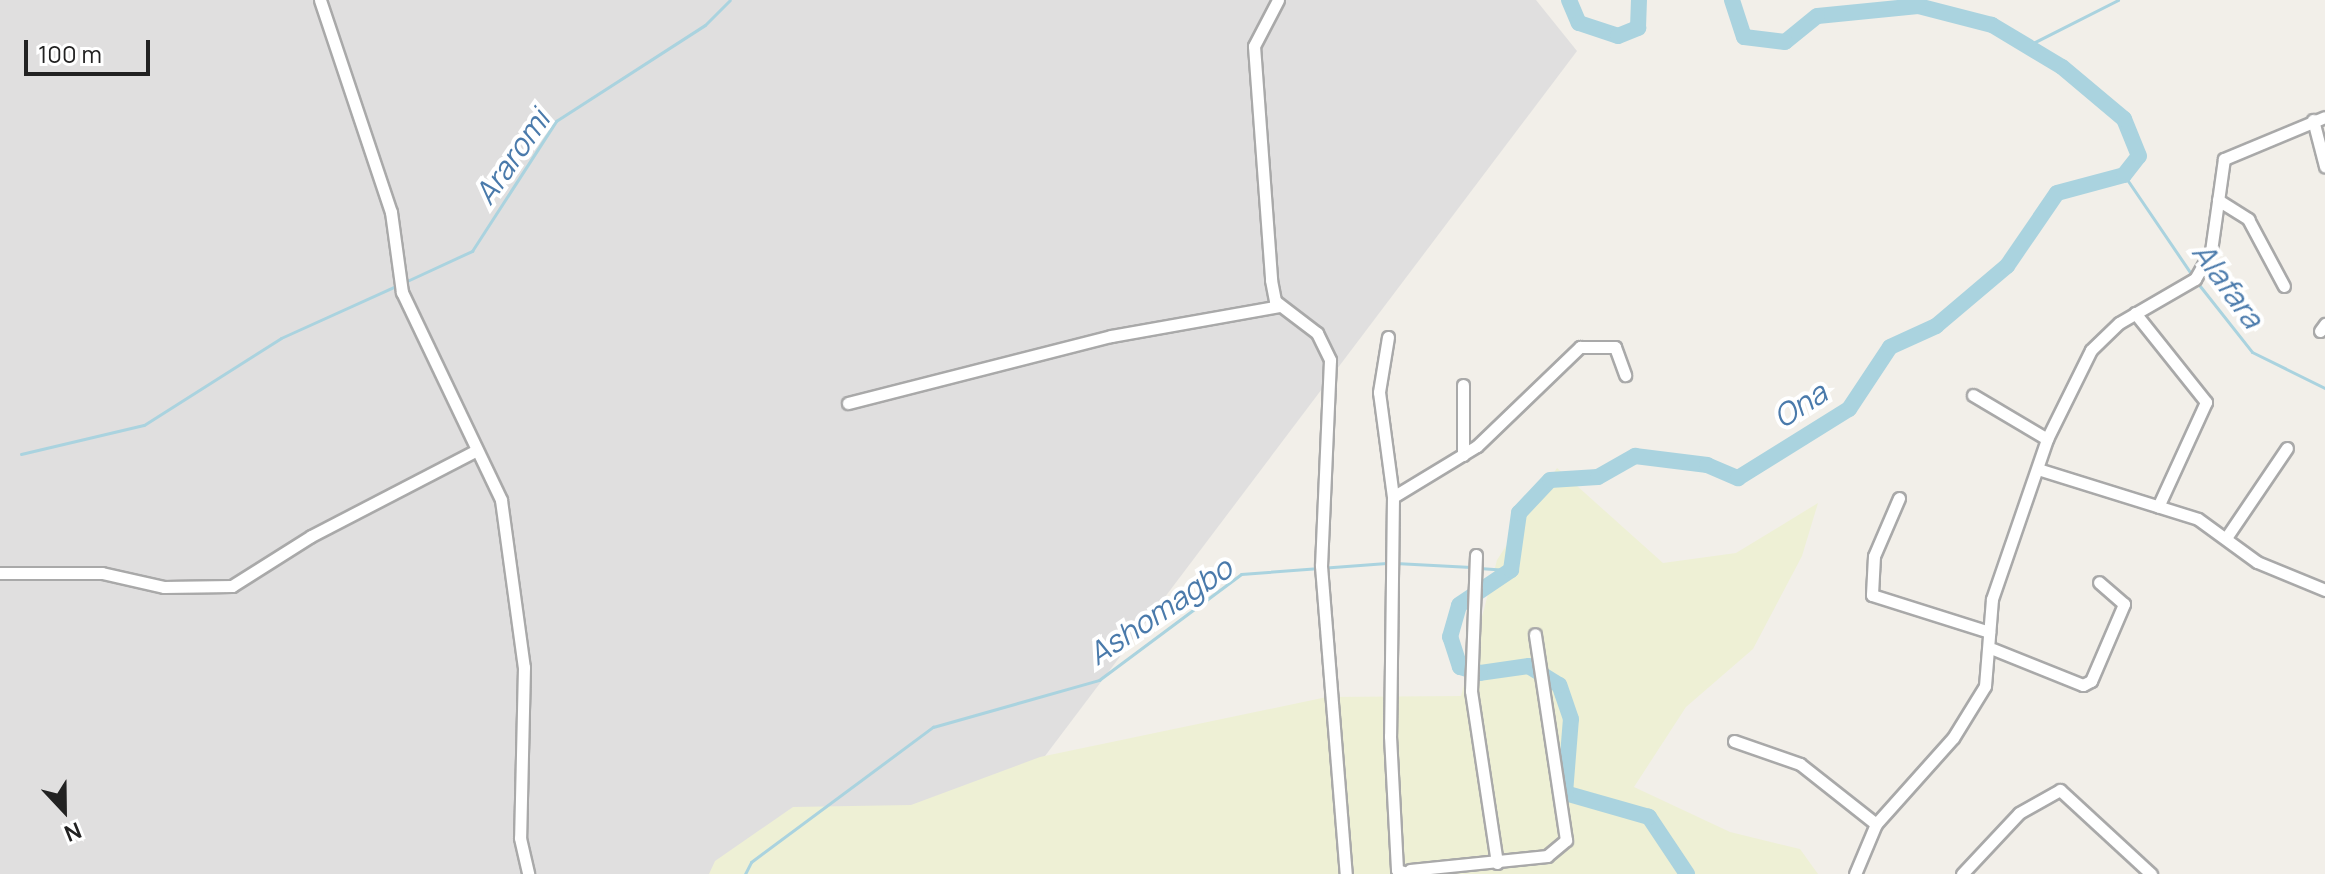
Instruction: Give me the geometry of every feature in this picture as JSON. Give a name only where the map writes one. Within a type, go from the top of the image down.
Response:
[{"type":"street","points":[[320,0],[391,212],[402,292],[475,451],[501,500],[521,637],[520,838],[528,874]]},
{"type":"street","points":[[1278,0],[1254,46],[1279,306]]},
{"type":"street","points":[[1855,874],[1876,824],[1968,718],[1993,649],[1989,632],[1992,599],[2041,470],[2047,439],[2091,350],[2135,313],[2195,279],[2211,251],[2224,159],[2319,119],[2325,166]]},
{"type":"street","points":[[2218,200],[2248,219],[2284,286]]},
{"type":"street","points":[[848,403],[1111,336],[1279,306],[1317,333],[1330,360],[1321,566],[1346,874]]},
{"type":"street","points":[[2135,313],[2206,402],[2158,507]]},
{"type":"street","points":[[1388,337],[1379,392],[1393,497],[1397,872],[1497,863],[1555,853],[1569,831],[1535,634]]},
{"type":"street","points":[[1393,497],[1463,455],[1580,347],[1615,347],[1625,375]]},
{"type":"street","points":[[1463,385],[1463,455]]},
{"type":"street","points":[[1973,395],[2047,439]]},
{"type":"street","points":[[2228,535],[2287,448]]},
{"type":"street","points":[[0,573],[102,573],[164,587],[232,586],[311,536],[475,451]]},
{"type":"street","points":[[2041,470],[2158,507],[2228,535],[2257,562],[2323,585]]},
{"type":"street","points":[[1899,498],[1874,556],[1872,595],[1989,632]]},
{"type":"street","points":[[1476,555],[1471,691],[1497,863]]},
{"type":"street","points":[[1993,649],[2083,685],[2091,681],[2124,604],[2099,582]]},
{"type":"street","points":[[1734,741],[1800,764],[1876,824]]},
{"type":"street","points":[[1962,874],[2019,813],[2060,790],[2151,874]]},
{"type":"shaded area","points":[[0,0],[1536,0],[1577,51],[956,874],[0,874]]},
{"type":"green space","points":[[1557,468],[1663,563],[1736,553],[1818,503],[1802,556],[1753,649],[1686,707],[1634,787],[1730,832],[1800,849],[1818,874],[709,874],[715,861],[793,807],[911,805],[1040,757],[1327,697],[1461,696],[1497,560]]},
{"type":"waterway","name":"Araromi","points":[[407,281],[472,251],[556,121],[705,25],[730,0]]},
{"type":"waterway","name":"Ona","points":[[1569,0],[1579,23],[1618,36],[1638,28],[1639,0]]},
{"type":"waterway","name":"Ona","points":[[1687,874],[1649,817],[1565,793],[1571,719],[1559,685],[1529,666],[1480,673],[1460,667],[1450,637],[1459,605],[1511,570],[1519,513],[1550,480],[1598,477],[1635,456],[1707,465],[1738,478],[1849,409],[1890,347],[1936,326],[2007,266],[2057,193],[2124,175],[2139,156],[2124,119],[2062,67],[1992,25],[1918,6],[1817,16],[1785,42],[1744,37],[1732,0]]},
{"type":"waterway","points":[[2027,46],[2118,0]]},
{"type":"waterway","name":"Alafara","points":[[2124,175],[2192,275]]},
{"type":"waterway","name":"Alafara","points":[[2196,281],[2252,352],[2325,388]]},
{"type":"waterway","name":"Araromi","points":[[21,454],[144,425],[281,338],[394,287]]},
{"type":"waterway","name":"Ashomagbo","points":[[745,874],[751,862],[933,727],[1099,680],[1241,574],[1387,563]]},
{"type":"waterway","name":"Ashomagbo","points":[[1395,563],[1471,567]]},
{"type":"waterway","name":"Ashomagbo","points":[[1479,568],[1511,570]]}]
